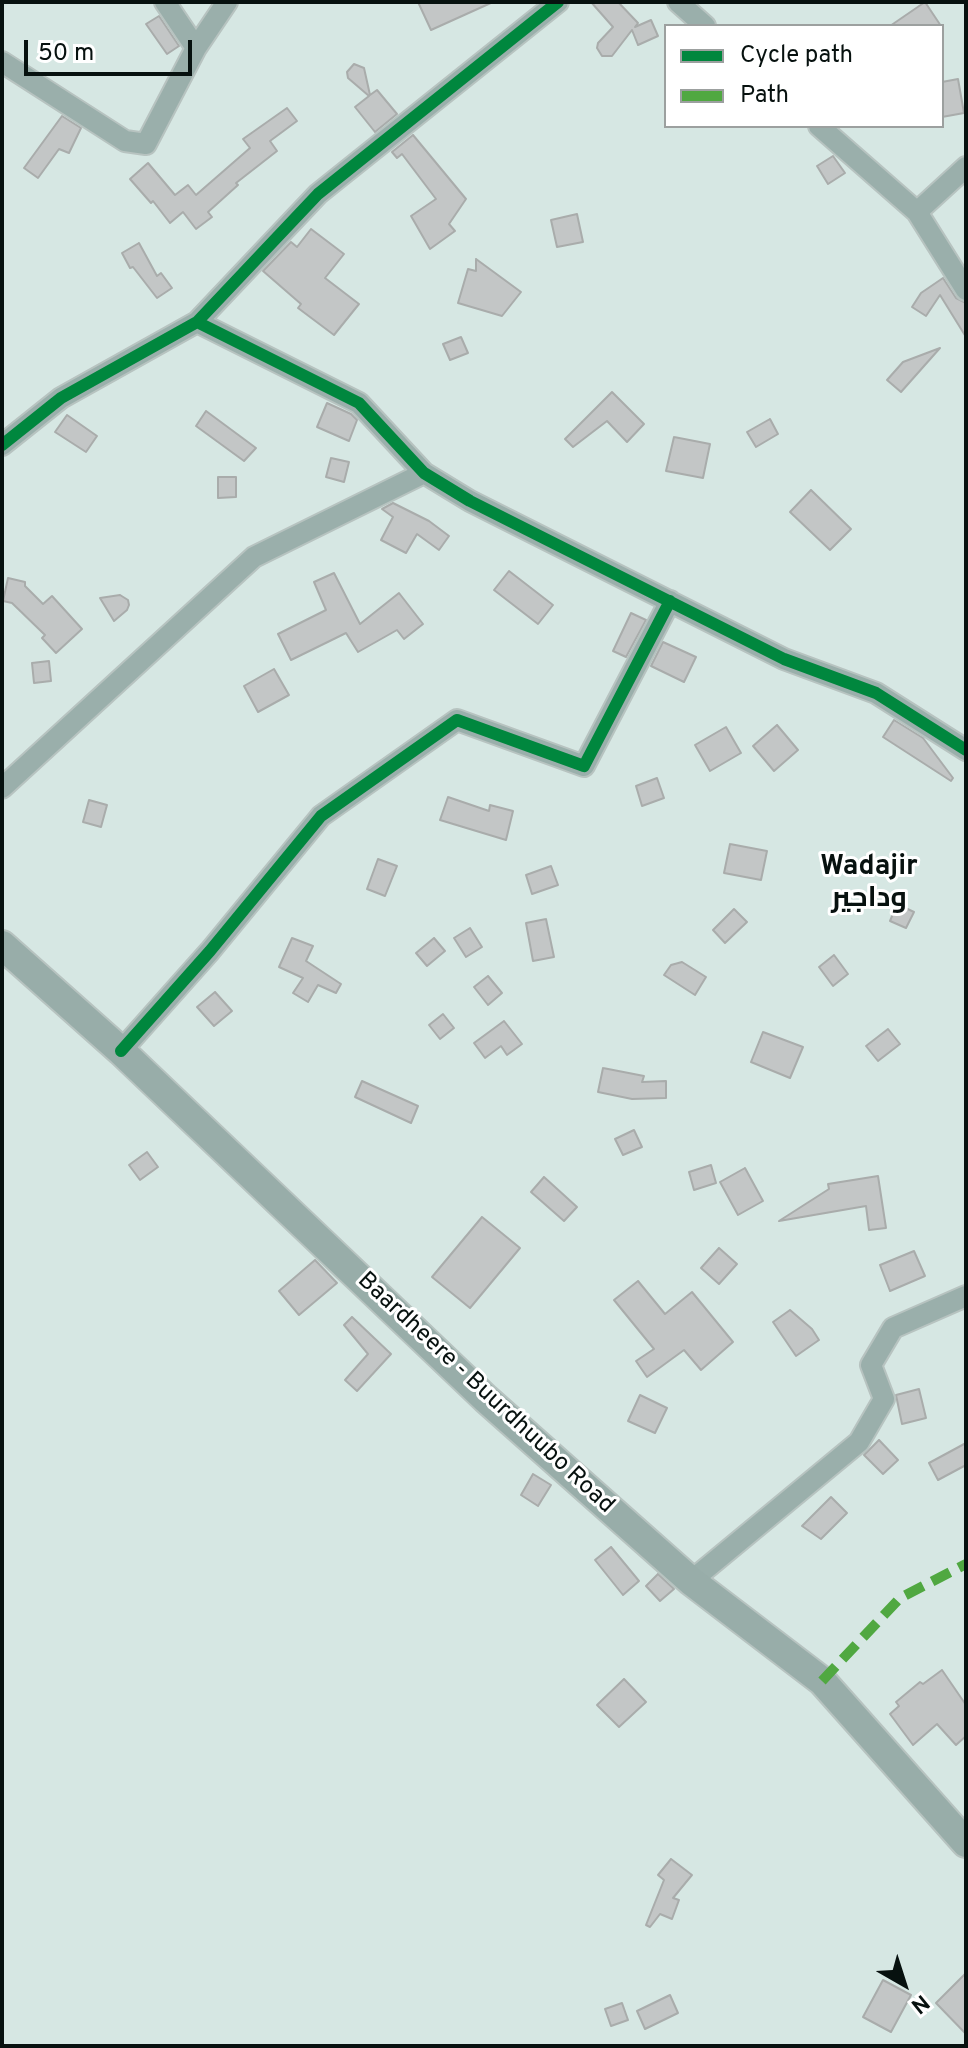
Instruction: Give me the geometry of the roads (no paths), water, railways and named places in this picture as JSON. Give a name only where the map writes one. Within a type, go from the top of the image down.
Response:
[{"type":"main road","name":"Baardheere - Buurdhuubo Road","points":[[2,945],[121,1051],[486,1399],[691,1581],[822,1681],[966,1843]]},
{"type":"street","points":[[165,2],[196,48]]},
{"type":"street","points":[[2,62],[125,141],[146,144],[196,48],[227,2]]},
{"type":"street","points":[[2,445],[61,398],[197,322],[318,194],[558,2]]},
{"type":"street","points":[[678,2],[703,24]]},
{"type":"street","points":[[821,128],[917,212],[966,290]]},
{"type":"street","points":[[917,212],[966,167]]},
{"type":"street","points":[[197,322],[359,403],[424,473],[470,501],[784,659],[876,693],[966,750]]},
{"type":"street","points":[[2,788],[254,557],[424,473]]},
{"type":"street","points":[[121,1051],[210,951],[321,816],[457,720],[584,766],[670,601]]},
{"type":"street","points":[[691,1581],[859,1442],[884,1399],[871,1365],[893,1328],[966,1296]]},
{"type":"district","name":"Wadajir وداجير","points":[[869,884]]}]
